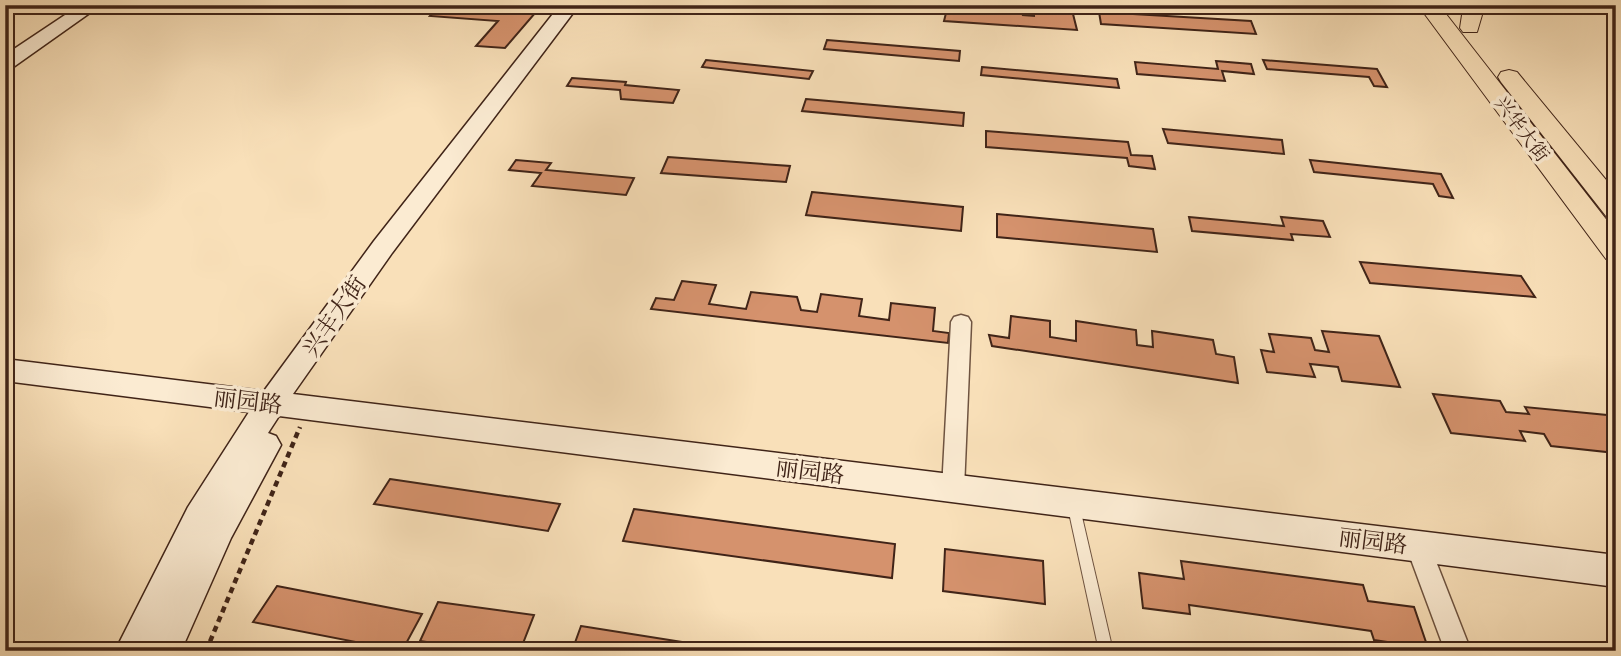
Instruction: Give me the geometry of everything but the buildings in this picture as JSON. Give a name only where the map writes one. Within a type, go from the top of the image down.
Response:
[{"type":"main road","points":[[5,64],[92,5]]},
{"type":"main road","name":"兴丰大街","points":[[162,651],[217,531],[266,445],[282,405],[365,271],[569,5]]},
{"type":"main road","name":"兴丰大街","points":[[134,651],[209,501],[581,5]]},
{"type":"main road","points":[[1419,5],[1440,11]]},
{"type":"main road","name":"兴华大街","points":[[1440,11],[1468,17],[1616,210]]},
{"type":"main road","name":"兴华大街","points":[[1440,11],[1616,252]]},
{"type":"main road","name":"丽园路","points":[[5,370],[1616,571]]},
{"type":"street","points":[[953,489],[961,321]]},
{"type":"street","points":[[1418,546],[1458,651]]},
{"type":"lane","points":[[1073,504],[1106,651]]},
{"type":"path","points":[[206,651],[300,426],[282,405]]}]
